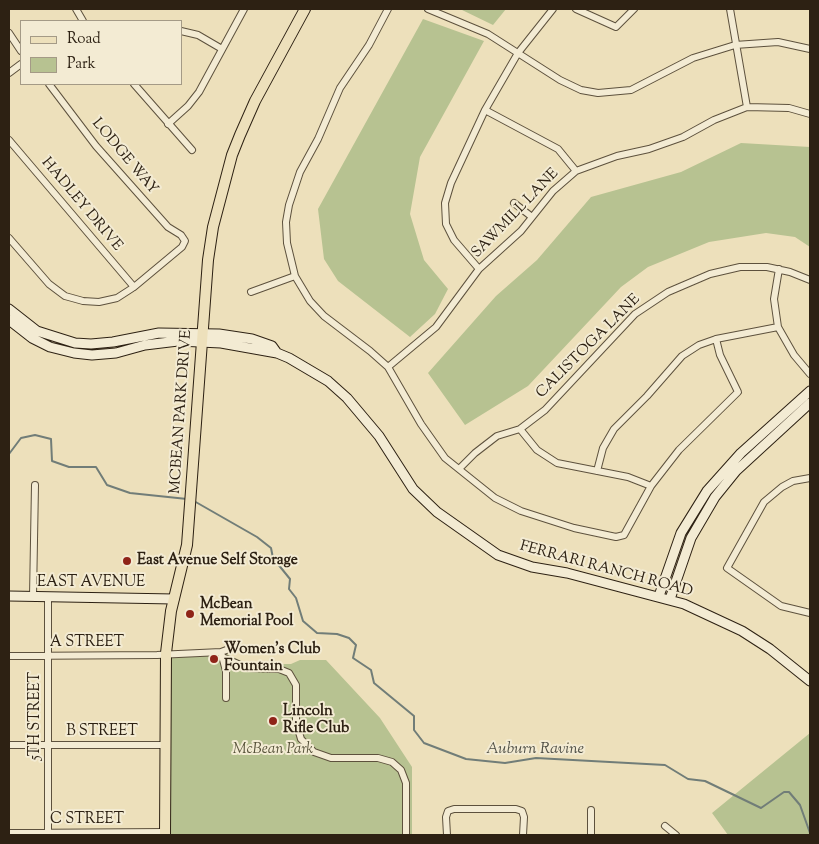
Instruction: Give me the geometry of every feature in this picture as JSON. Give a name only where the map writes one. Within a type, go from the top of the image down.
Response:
[{"type":"main road","name":"MCBEAN PARK DRIVE","points":[[165,834],[166,654],[174,599],[187,545],[208,260],[213,227],[232,155],[255,102],[305,9]]},
{"type":"main road","name":"FERRARI RANCH ROAD","points":[[9,309],[38,330],[75,343],[113,342],[159,333],[203,338],[221,344],[277,353],[303,365],[328,381],[370,424],[413,489],[436,512],[498,555],[532,567],[567,573],[670,599],[742,631],[770,649],[810,681]]},
{"type":"main road","name":"FERRARI RANCH ROAD","points":[[9,320],[32,338],[50,346],[92,355],[116,353],[160,342],[203,338]]},
{"type":"main road","points":[[659,596],[675,546],[707,491],[741,453],[810,391]]},
{"type":"main road","points":[[670,599],[691,538],[715,497],[736,470],[810,403]]},
{"type":"main road","name":"EAST AVENUE","points":[[9,596],[174,599]]},
{"type":"street","points":[[76,9],[82,20]]},
{"type":"street","points":[[168,124],[188,106],[199,92],[244,9]]},
{"type":"street","points":[[388,9],[369,45],[340,88],[294,189],[286,222],[287,243],[295,276],[310,301],[324,316],[365,346],[388,367],[432,442],[445,458],[495,498],[522,511],[547,521],[616,537],[624,535],[651,486],[679,450],[738,392],[720,355],[716,339]]},
{"type":"street","points":[[428,9],[488,34],[560,80],[581,90],[598,93],[630,90],[693,58],[735,45],[778,42],[810,48]]},
{"type":"street","points":[[479,269],[454,240],[446,224],[445,203],[451,183],[485,110],[518,53],[553,9]]},
{"type":"street","points":[[576,9],[616,27],[634,9]]},
{"type":"street","points":[[730,9],[747,107]]},
{"type":"street","points":[[182,31],[198,35],[222,49]]},
{"type":"street","points":[[9,33],[20,50]]},
{"type":"street","points":[[9,73],[20,65]]},
{"type":"street","name":"LODGE WAY","points":[[49,85],[96,146],[168,227],[181,235],[185,241],[182,248],[134,287]]},
{"type":"street","points":[[135,85],[192,150]]},
{"type":"street","name":"SAWMILL LANE","points":[[388,367],[436,328],[479,269],[500,252],[553,191],[576,171],[617,156],[649,149],[683,137],[714,120],[747,107],[790,108],[810,114]]},
{"type":"street","points":[[485,110],[558,149],[576,171]]},
{"type":"street","name":"HADLEY DRIVE","points":[[9,140],[134,287]]},
{"type":"street","points":[[514,203],[532,217]]},
{"type":"street","points":[[9,238],[49,284],[65,296],[83,301],[99,302],[117,298],[134,287]]},
{"type":"street","name":"CALISTOGA LANE","points":[[459,469],[474,453],[497,436],[520,429],[559,398],[625,324],[656,298],[726,269],[754,266],[779,269],[810,280]]},
{"type":"street","points":[[779,269],[774,299],[778,327],[794,355],[810,374]]},
{"type":"street","points":[[251,292],[295,276]]},
{"type":"street","points":[[597,471],[603,448],[614,428],[647,396],[682,356],[699,345],[716,339],[778,327]]},
{"type":"street","points":[[520,429],[545,457],[557,463],[628,477],[651,486]]},
{"type":"street","points":[[810,478],[793,481],[782,487],[764,502],[727,568],[781,606],[810,613]]},
{"type":"street","points":[[33,596],[34,485]]},
{"type":"street","name":"5TH STREET","points":[[48,596],[48,834]]},
{"type":"street","points":[[222,655],[228,649]]},
{"type":"street","points":[[222,655],[247,668],[279,669],[289,673],[296,685],[296,722],[301,739],[314,752],[331,758],[378,758],[392,762],[401,770],[406,783],[406,835]]},
{"type":"street","points":[[222,655],[226,671],[226,698]]},
{"type":"street","name":"A STREET","points":[[9,656],[222,655]]},
{"type":"street","name":"B STREET","points":[[9,744],[165,745]]},
{"type":"street","points":[[447,835],[446,817],[448,811],[454,809],[516,809],[522,811],[524,817],[523,835]]},
{"type":"street","points":[[591,810],[591,835]]},
{"type":"street","points":[[665,826],[676,835]]},
{"type":"street","name":"C STREET","points":[[9,833],[165,834]]},
{"type":"green space","points":[[460,9],[506,9],[493,25]]},
{"type":"green space","points":[[423,19],[484,41],[420,157],[410,214],[424,260],[448,289],[435,314],[410,337],[338,281],[324,259],[318,209]]},
{"type":"green space","points":[[741,143],[810,147],[810,247],[795,237],[766,233],[709,242],[648,267],[621,287],[528,386],[465,425],[428,373],[496,296],[537,260],[591,197],[681,172]]},
{"type":"green space","name":"McBean Park","points":[[223,652],[247,664],[291,664],[300,660],[326,660],[380,718],[412,767],[412,835],[168,835],[169,654]]},
{"type":"green space","points":[[810,733],[810,835],[728,835],[712,813]]},
{"type":"waterway","name":"Auburn Ravine","points":[[9,454],[21,438],[35,435],[51,439],[52,461],[69,467],[96,467],[107,485],[130,493],[187,499]]},
{"type":"waterway","name":"Auburn Ravine","points":[[194,501],[257,537],[271,548],[273,558],[290,579],[289,589],[296,598],[303,621],[317,633],[337,634],[349,638],[356,645],[353,658],[371,670],[374,683],[414,716],[414,730],[424,743],[466,759],[505,763],[536,758],[665,765],[688,779],[705,781],[761,808],[784,792],[789,792],[800,805],[810,833]]},
{"type":"place","name":"East Avenue Self Storage","points":[[127,561]]},
{"type":"place","name":"McBean Memorial Pool","points":[[190,614]]},
{"type":"place","name":"Women's Club Fountain","points":[[214,659]]},
{"type":"place","name":"Lincoln Rifle Club","points":[[273,721]]}]
